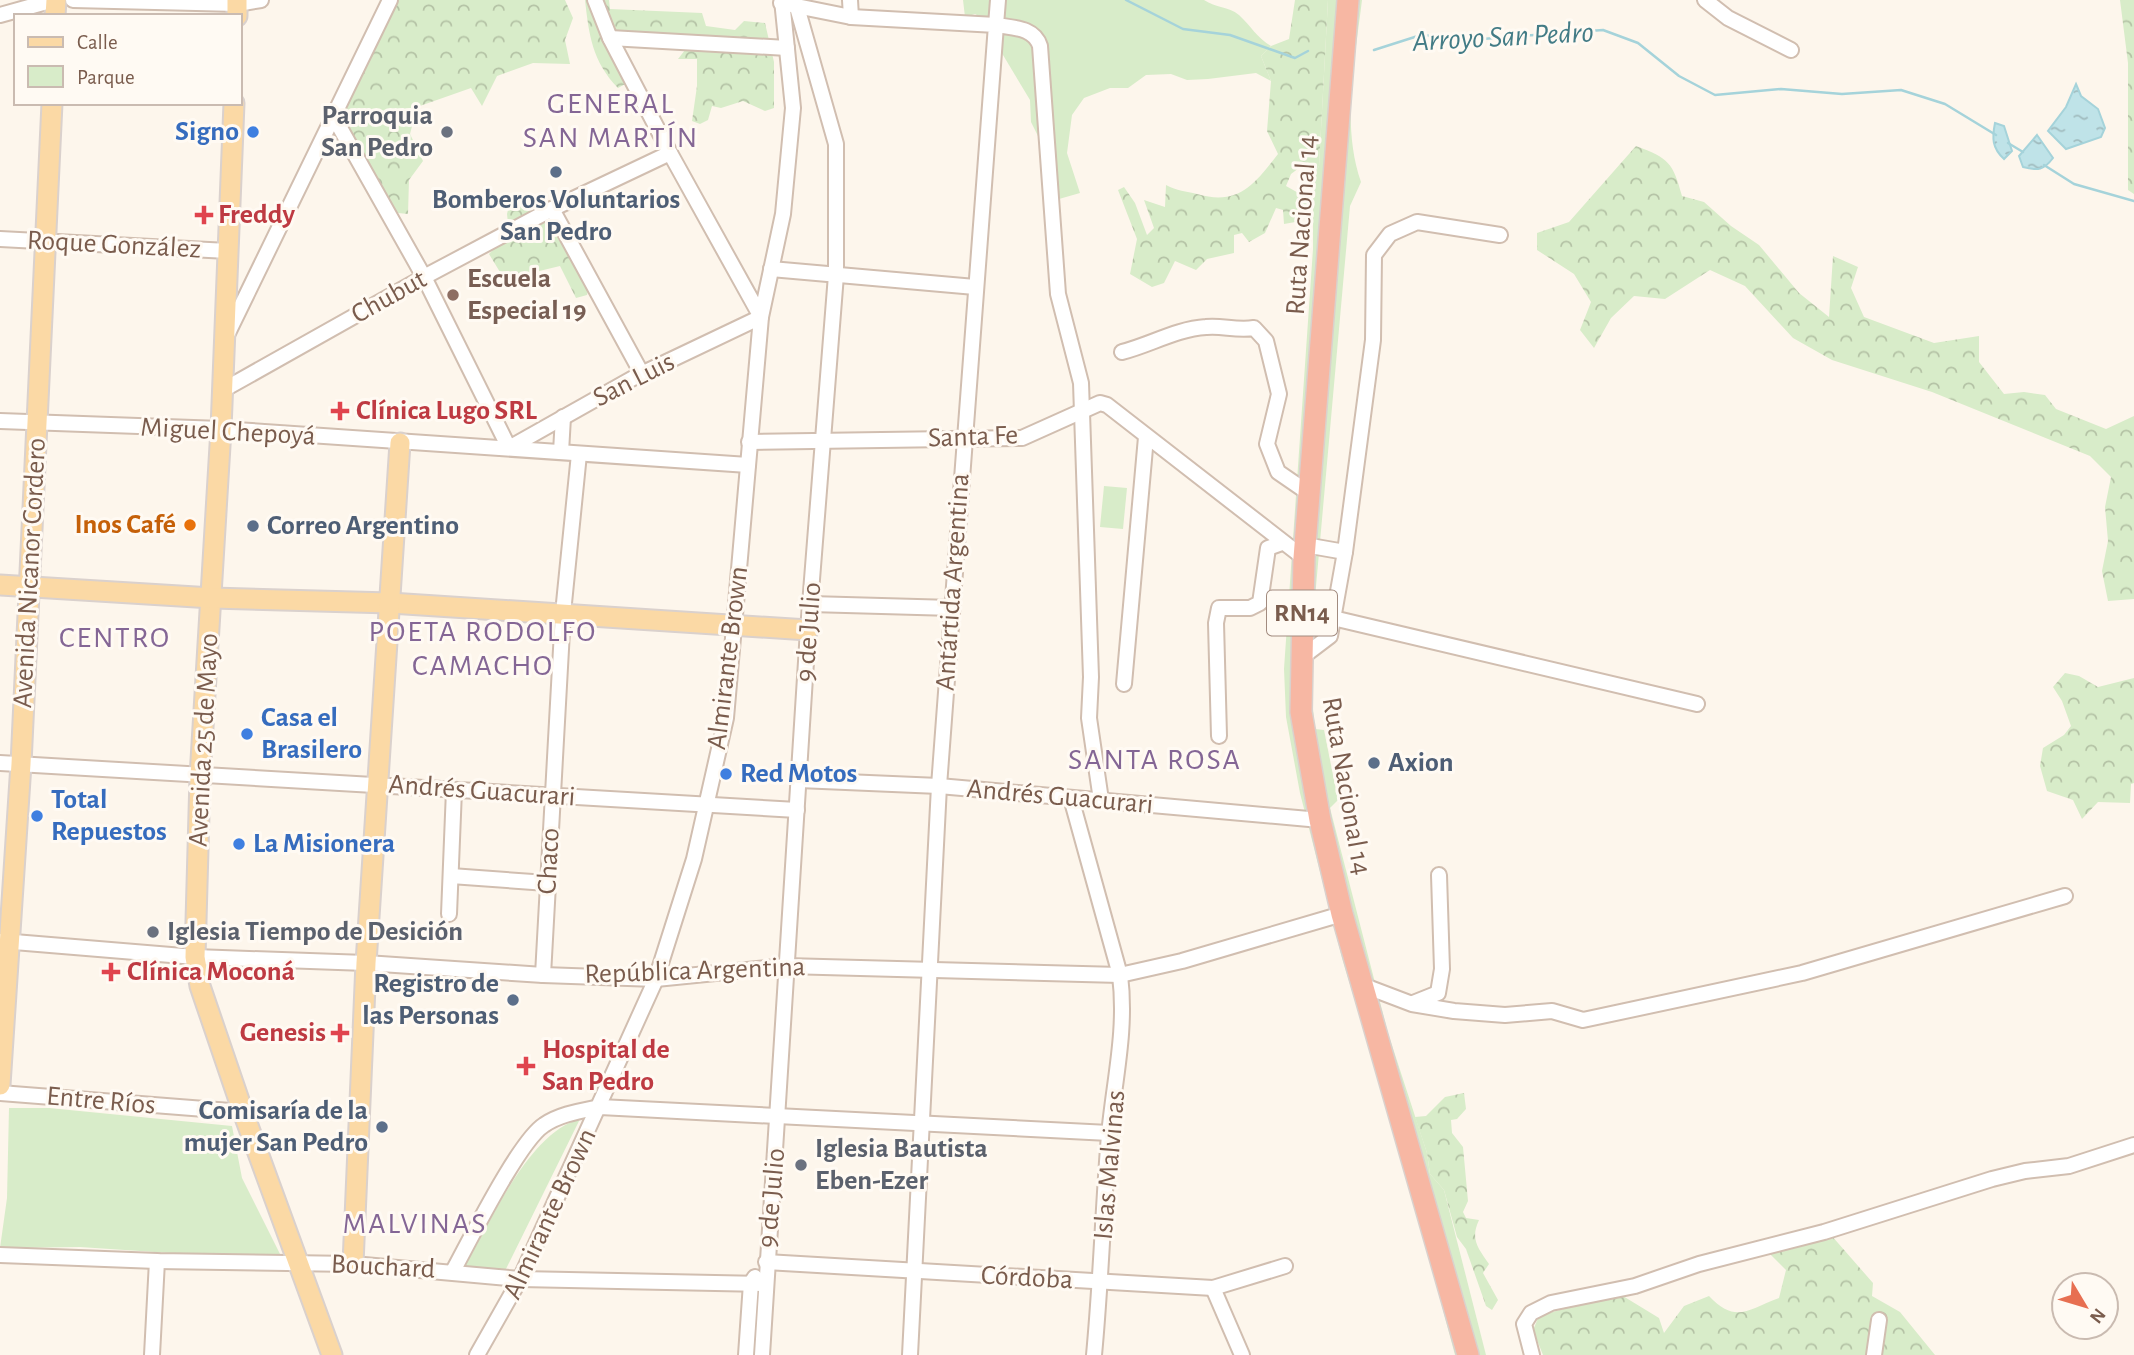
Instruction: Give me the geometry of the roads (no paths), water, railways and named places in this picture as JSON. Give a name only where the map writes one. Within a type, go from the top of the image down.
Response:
[{"type":"highway","name":"Ruta Nacional 14","points":[[1348,0],[1304,551],[1301,658],[1304,738],[1342,914],[1468,1355]]},
{"type":"main road","name":"Avenida Nicanor Cordero","points":[[0,1085],[4,941],[21,764],[52,105]]},
{"type":"main road","name":"Avenida 25 de Mayo","points":[[234,105],[223,390],[200,777],[195,957],[200,986],[243,1112],[331,1355]]},
{"type":"main road","points":[[353,1264],[366,963],[380,784],[400,443]]},
{"type":"main road","points":[[0,585],[212,598],[390,603],[808,630]]},
{"type":"street","points":[[0,15],[55,0]]},
{"type":"street","points":[[73,0],[237,7],[261,0]]},
{"type":"street","points":[[224,341],[390,0]]},
{"type":"street","points":[[595,0],[610,38],[670,153],[761,317]]},
{"type":"street","points":[[850,0],[851,18]]},
{"type":"street","name":"Antártida Argentina","points":[[910,1355],[939,786],[953,608],[962,439],[998,0]]},
{"type":"street","points":[[1705,0],[1728,18],[1791,50]]},
{"type":"street","points":[[781,2],[851,18],[996,25],[1037,36],[1041,46],[1059,294],[1081,383],[1091,677],[1089,718],[1101,800]]},
{"type":"street","name":"Almirante Brown","points":[[477,1355],[520,1279],[656,979],[694,859],[707,805],[726,718],[761,317],[783,214],[793,108],[781,2]]},
{"type":"street","name":"9 de Julio","points":[[746,1355],[758,1283],[766,1262],[779,1114],[808,630],[836,275],[835,144],[797,7]]},
{"type":"street","points":[[610,38],[787,48]]},
{"type":"street","points":[[334,119],[424,277],[509,448]]},
{"type":"street","name":"Chubut","points":[[223,390],[424,277],[552,209],[670,153]]},
{"type":"street","points":[[552,209],[642,374]]},
{"type":"street","points":[[1301,658],[1330,636],[1334,618],[1373,340],[1374,256],[1390,234],[1418,222],[1500,234]]},
{"type":"street","name":"Roque González","points":[[0,239],[228,251]]},
{"type":"street","points":[[771,269],[975,287]]},
{"type":"street","name":"San Luis","points":[[509,448],[642,374],[761,317]]},
{"type":"street","points":[[1122,352],[1152,344],[1172,333],[1208,326],[1235,331],[1254,328],[1266,341],[1279,394],[1267,444],[1278,472],[1310,494]]},
{"type":"street","name":"Santa Fe","points":[[749,442],[1022,438],[1081,409],[1100,403],[1107,405],[1282,542],[1304,551]]},
{"type":"street","points":[[561,452],[563,417]]},
{"type":"street","name":"Miguel Chepoyá","points":[[0,421],[221,429],[400,443],[748,464]]},
{"type":"street","points":[[1124,684],[1146,438]]},
{"type":"street","name":"Chaco","points":[[543,975],[564,613],[579,454]]},
{"type":"street","points":[[1219,737],[1216,623],[1219,608],[1250,608],[1260,603],[1268,548],[1282,542]]},
{"type":"street","points":[[1304,551],[1345,552]]},
{"type":"street","points":[[810,604],[953,608]]},
{"type":"street","points":[[1334,618],[1697,704]]},
{"type":"street","name":"Andrés Guacurari","points":[[0,763],[200,777],[380,784],[552,797],[797,810]]},
{"type":"street","name":"Andrés Guacurari","points":[[799,780],[939,786],[1320,820]]},
{"type":"street","points":[[449,914],[454,790]]},
{"type":"street","name":"Islas Malvinas","points":[[1071,798],[1120,975],[1123,1031],[1109,1133],[1094,1355]]},
{"type":"street","points":[[1412,1004],[1438,993],[1443,969],[1439,875]]},
{"type":"street","points":[[451,876],[547,883]]},
{"type":"street","points":[[1362,985],[1412,1004],[1505,1015],[1552,1011],[1583,1020],[1802,973],[2066,897]]},
{"type":"street","name":"República Argentina","points":[[4,941],[195,957],[366,963],[543,975],[656,979],[786,966],[1120,975],[1182,961],[1342,914]]},
{"type":"street","name":"Entre Ríos","points":[[0,1093],[243,1112]]},
{"type":"street","points":[[453,1271],[521,1151],[541,1126],[556,1118],[600,1107],[779,1114],[1109,1133]]},
{"type":"street","points":[[1532,1355],[1524,1324],[1531,1313],[1551,1303],[1635,1286],[1699,1264],[1824,1232],[1992,1179],[2025,1171],[2069,1166],[2134,1145]]},
{"type":"street","name":"Bouchard","points":[[0,1255],[353,1264],[520,1279],[758,1283]]},
{"type":"street","points":[[152,1355],[157,1261]]},
{"type":"street","name":"Córdoba","points":[[766,1262],[1213,1288],[1285,1266]]},
{"type":"street","name":"9 de Julio","points":[[758,1283],[762,1355]]},
{"type":"street","points":[[1213,1288],[1242,1355]]},
{"type":"street","points":[[1874,1355],[1879,1320]]},
{"type":"water","points":[[2076,84],[2081,96],[2098,109],[2105,128],[2101,137],[2066,149],[2048,131],[2066,107]]},
{"type":"water","points":[[1995,123],[2004,126],[2012,151],[2004,159],[1994,142]]},
{"type":"water","points":[[2037,135],[2053,158],[2040,168],[2023,167],[2019,156]]},
{"type":"waterway","name":"Arroyo San Pedro","points":[[1126,0],[1183,29],[1230,35],[1295,58],[1308,51]]},
{"type":"waterway","name":"Arroyo San Pedro","points":[[1374,50],[1421,35],[1468,40],[1603,30],[1638,43],[1679,76],[1715,95],[1781,89],[1842,94],[1901,90],[1945,104],[1996,135]]},
{"type":"waterway","name":"Arroyo San Pedro","points":[[2008,143],[2023,152]]},
{"type":"waterway","name":"Arroyo San Pedro","points":[[2044,165],[2074,184],[2134,201]]},
{"type":"place","name":"Signo","points":[[253,132]]},
{"type":"place","name":"Parroquia San Pedro","points":[[447,132]]},
{"type":"place","name":"Bomberos Voluntarios San Pedro","points":[[556,172]]},
{"type":"place","name":"Freddy","points":[[204,215]]},
{"type":"place","name":"Escuela Especial 19","points":[[453,295]]},
{"type":"place","name":"Clínica Lugo SRL","points":[[340,411]]},
{"type":"place","name":"Inos Café","points":[[190,525]]},
{"type":"place","name":"Correo Argentino","points":[[253,526]]},
{"type":"place","name":"Casa el Brasilero","points":[[247,734]]},
{"type":"place","name":"Axion","points":[[1374,763]]},
{"type":"place","name":"Red Motos","points":[[726,774]]},
{"type":"place","name":"Total Repuestos","points":[[37,816]]},
{"type":"place","name":"La Misionera","points":[[239,844]]},
{"type":"place","name":"Iglesia Tiempo de Desición","points":[[153,932]]},
{"type":"place","name":"Clínica Moconá","points":[[111,972]]},
{"type":"place","name":"Registro de las Personas","points":[[513,1000]]},
{"type":"place","name":"Genesis","points":[[340,1033]]},
{"type":"place","name":"Hospital de San Pedro","points":[[526,1066]]},
{"type":"place","name":"Comisaría de la mujer San Pedro","points":[[382,1127]]},
{"type":"place","name":"Iglesia Bautista Eben-Ezer","points":[[801,1165]]},
{"type":"district","name":"GENERAL SAN MARTÍN","points":[[611,121]]},
{"type":"district","name":"CENTRO","points":[[115,638]]},
{"type":"district","name":"POETA RODOLFO CAMACHO","points":[[483,649]]},
{"type":"district","name":"SANTA ROSA","points":[[1155,760]]},
{"type":"district","name":"MALVINAS","points":[[415,1224]]}]
